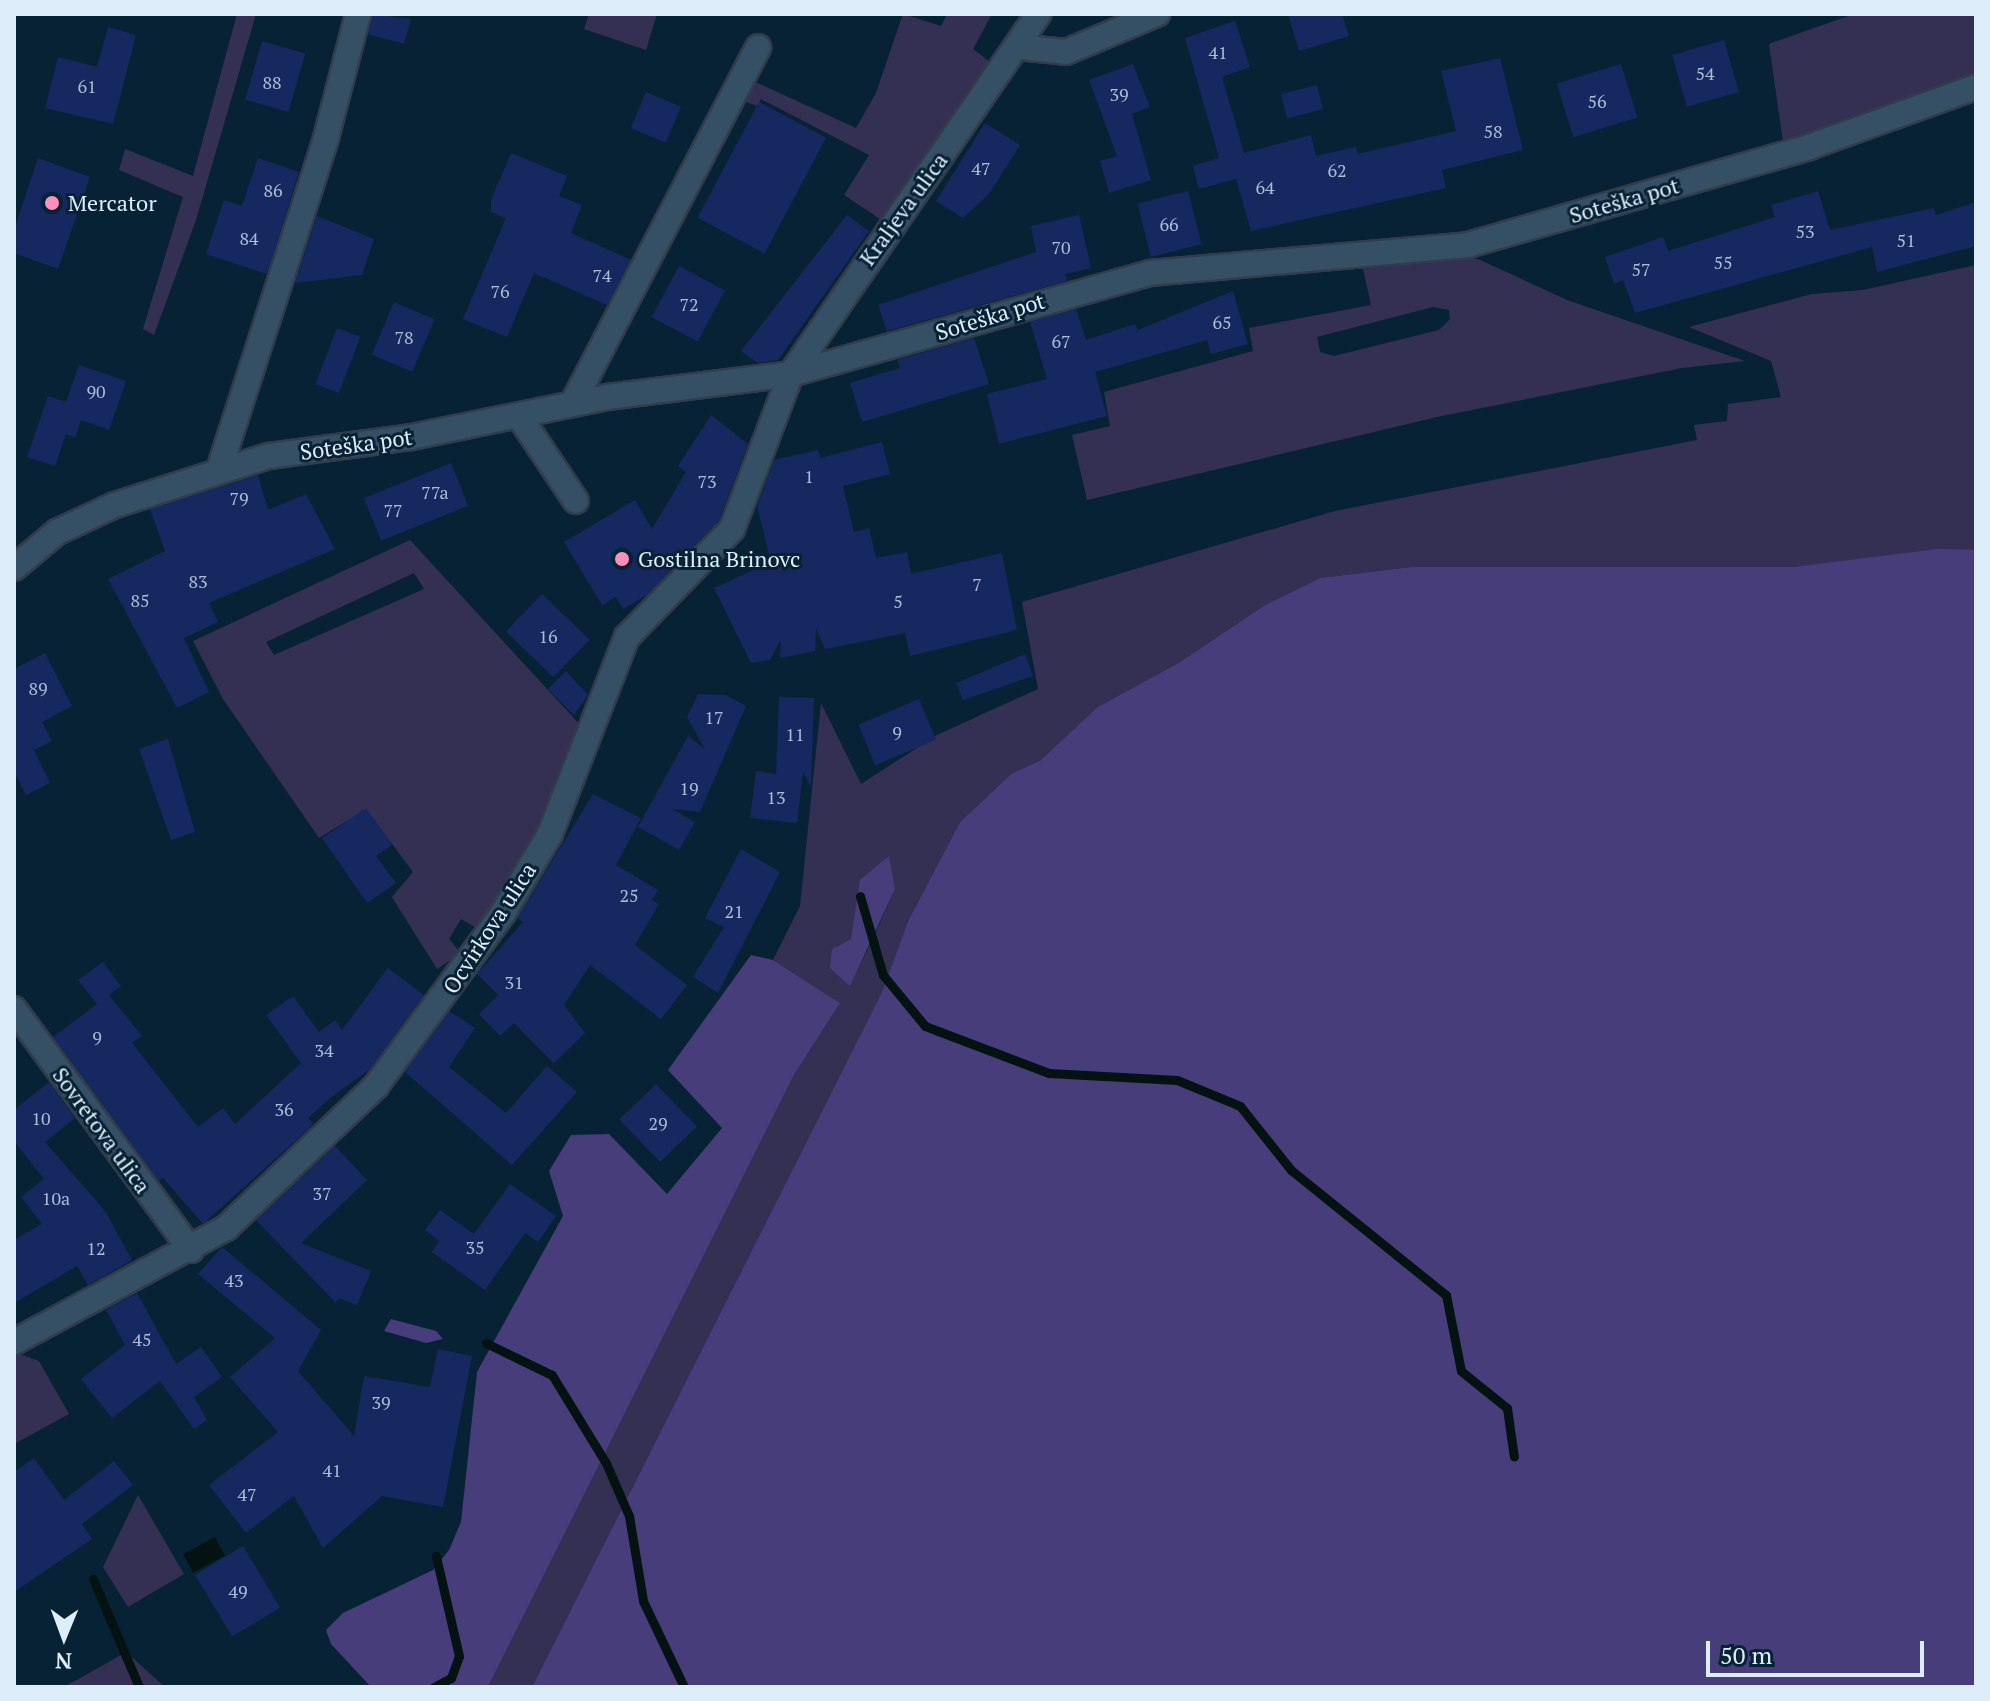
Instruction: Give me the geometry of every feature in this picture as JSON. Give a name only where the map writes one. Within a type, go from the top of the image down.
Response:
[{"type":"street","points":[[219,470],[326,138],[358,14]]},
{"type":"street","name":"Kraljeva ulica","points":[[791,374],[1038,14]]},
{"type":"street","points":[[1018,47],[1066,52],[1157,14]]},
{"type":"street","points":[[573,403],[758,47]]},
{"type":"street","name":"Soteška pot","points":[[14,568],[74,523],[219,470],[519,416],[573,403],[791,374],[1105,281],[1189,268],[1468,245],[1809,147],[1976,87]]},
{"type":"street","name":"Ocvirkova ulica","points":[[14,1342],[191,1250],[226,1228],[376,1086],[495,924],[571,792],[627,637],[732,529],[791,374]]},
{"type":"street","points":[[519,416],[576,501]]},
{"type":"street","name":"Sovretova ulica","points":[[14,1009],[191,1250]]},
{"type":"shaded area","points":[[237,14],[256,14],[196,220],[154,335],[143,329],[183,197],[119,170],[125,149],[193,176]]},
{"type":"shaded area","points":[[589,14],[657,14],[646,50],[584,29]]},
{"type":"shaded area","points":[[903,14],[941,26],[947,14],[992,14],[973,49],[990,62],[883,221],[844,195],[869,155],[761,99],[757,106],[741,100],[751,80],[856,128],[876,93]]},
{"type":"shaded area","points":[[1854,14],[1976,14],[1976,74],[1783,142],[1769,44]]},
{"type":"shaded area","points":[[1457,258],[1478,259],[1567,300],[1745,361],[1682,368],[1437,417],[1087,500],[1072,435],[1110,426],[1104,392],[1253,351],[1249,328],[1371,305],[1363,269]],"holes":[[[1433,307],[1449,310],[1450,319],[1439,330],[1334,356],[1320,352],[1317,337]]]},
{"type":"shaded area","points":[[1976,265],[1976,550],[1793,567],[1411,567],[1320,578],[1265,605],[1041,760],[1011,774],[960,822],[908,921],[882,992],[532,1687],[488,1687],[794,1075],[840,1003],[773,960],[800,906],[821,703],[861,784],[937,735],[1038,689],[1022,602],[1335,511],[1697,440],[1694,425],[1727,421],[1728,404],[1781,397],[1771,361],[1689,327],[1812,294],[1863,290]],"holes":[[[895,889],[850,985],[832,949],[851,939]]]},
{"type":"shaded area","points":[[410,540],[582,727],[551,812],[478,929],[461,919],[449,939],[461,953],[437,969],[392,897],[413,872],[366,809],[319,838],[223,699],[193,641]],"holes":[[[414,573],[424,589],[274,655],[266,642]]]},
{"type":"shaded area","points":[[1938,549],[1976,550],[1976,1687],[532,1687],[882,992],[908,921],[960,822],[1011,774],[1041,760],[1098,707],[1179,663],[1265,605],[1320,578],[1411,567],[1793,567]]},
{"type":"shaded area","points":[[889,856],[895,889],[850,986],[830,968],[832,949],[851,939],[860,880]]},
{"type":"shaded area","points":[[751,955],[773,960],[840,1003],[794,1075],[488,1687],[371,1687],[331,1644],[326,1630],[343,1613],[433,1570],[449,1550],[461,1522],[477,1372],[563,1216],[549,1171],[571,1135],[609,1134],[667,1194],[722,1128],[668,1070]]},
{"type":"shaded area","points":[[391,1319],[436,1331],[443,1339],[426,1343],[384,1331]]},
{"type":"shaded area","points":[[14,1352],[39,1361],[69,1414],[14,1444]]},
{"type":"shaded area","points":[[138,1495],[184,1574],[128,1607],[103,1567]]},
{"type":"shaded area","points":[[215,1537],[225,1556],[193,1572],[183,1554]]},
{"type":"shaded area","points":[[126,1652],[165,1687],[63,1687],[93,1671]]},
{"type":"building","points":[[373,14],[411,19],[404,44],[368,34]]},
{"type":"building","points":[[1288,14],[1342,14],[1349,36],[1299,51]]},
{"type":"building","points":[[1235,21],[1250,67],[1222,77],[1244,153],[1311,135],[1316,156],[1356,147],[1358,154],[1456,131],[1441,71],[1500,58],[1523,150],[1442,170],[1446,188],[1251,231],[1236,179],[1199,189],[1193,166],[1219,158],[1185,38]]},
{"type":"building","points":[[108,27],[136,35],[113,124],[45,108],[58,57],[97,67]]},
{"type":"building","points":[[1724,40],[1739,92],[1687,107],[1672,55]]},
{"type":"building","points":[[262,41],[305,53],[288,112],[245,100]]},
{"type":"building","points":[[1133,64],[1150,107],[1132,114],[1151,180],[1109,193],[1100,161],[1117,156],[1089,80]]},
{"type":"building","points":[[1621,64],[1637,118],[1573,137],[1557,84]]},
{"type":"building","points":[[1317,85],[1323,109],[1287,118],[1281,94]]},
{"type":"building","points":[[646,92],[681,107],[666,143],[631,128]]},
{"type":"building","points":[[759,102],[826,138],[765,253],[697,218]]},
{"type":"building","points":[[985,123],[1020,145],[989,194],[963,218],[936,201]]},
{"type":"building","points":[[511,153],[567,176],[559,196],[582,205],[571,233],[631,260],[607,305],[534,273],[507,337],[463,319],[506,218],[491,212],[491,200]]},
{"type":"building","name":"Mercator","points":[[38,158],[90,177],[58,269],[14,253],[14,230]]},
{"type":"building","points":[[258,158],[299,172],[267,274],[206,254],[224,200],[242,206]]},
{"type":"building","points":[[1188,191],[1201,244],[1151,257],[1138,204]]},
{"type":"building","points":[[1818,191],[1830,230],[1934,208],[1936,215],[1976,202],[1976,246],[1877,272],[1872,247],[1635,313],[1623,280],[1614,284],[1605,257],[1663,237],[1668,251],[1775,217],[1771,205]]},
{"type":"building","points":[[847,215],[869,231],[778,360],[758,363],[741,351]]},
{"type":"building","points":[[1079,215],[1091,268],[1065,274],[1067,281],[887,331],[878,305],[1036,252],[1031,226]]},
{"type":"building","points":[[317,216],[374,239],[362,275],[295,283]]},
{"type":"building","points":[[679,266],[725,290],[698,342],[652,317]]},
{"type":"building","points":[[1233,291],[1248,344],[1211,354],[1207,340],[1095,372],[1107,416],[999,444],[987,394],[1047,379],[1030,322],[1076,309],[1086,340],[1135,324],[1138,330]]},
{"type":"building","points":[[394,302],[435,319],[412,372],[372,354]]},
{"type":"building","points":[[337,328],[360,337],[339,393],[315,384]]},
{"type":"building","points":[[974,338],[989,384],[862,422],[850,383],[900,368],[897,360]]},
{"type":"building","points":[[79,365],[126,381],[109,430],[81,420],[75,438],[66,434],[55,466],[27,457],[48,396],[66,402]]},
{"type":"building","points":[[711,415],[748,444],[719,521],[647,595],[623,609],[616,597],[602,605],[564,542],[635,500],[652,529],[686,472],[678,466]]},
{"type":"building","points":[[882,442],[890,474],[843,486],[854,532],[869,528],[876,558],[907,552],[911,574],[1002,553],[1017,630],[910,656],[905,633],[825,649],[816,628],[815,651],[780,658],[781,639],[770,660],[751,663],[714,588],[771,562],[757,506],[774,460],[818,450],[820,458]]},
{"type":"building","points":[[451,463],[468,506],[381,541],[364,498]]},
{"type":"building","points":[[258,475],[268,510],[306,494],[335,549],[209,603],[218,622],[184,638],[209,692],[177,708],[108,579],[165,551],[150,509]]},
{"type":"building","points":[[542,594],[589,640],[553,677],[506,631]]},
{"type":"building","points":[[45,653],[72,706],[42,722],[52,741],[34,750],[50,783],[26,795],[14,771],[14,669]]},
{"type":"building","points":[[1025,654],[1033,676],[963,700],[956,683]]},
{"type":"building","points":[[566,671],[588,695],[574,715],[548,689]]},
{"type":"building","points":[[698,694],[726,695],[746,706],[700,812],[672,809],[695,822],[679,850],[638,827],[688,736],[705,749],[687,717]]},
{"type":"building","points":[[779,697],[814,698],[811,787],[803,772],[797,823],[750,818],[756,771],[776,774]]},
{"type":"building","points":[[919,699],[936,740],[875,765],[858,725]]},
{"type":"building","points":[[168,739],[195,832],[171,840],[139,749]]},
{"type":"building","points":[[593,794],[641,818],[616,865],[658,890],[652,900],[659,904],[635,945],[687,985],[661,1019],[590,965],[564,1005],[585,1033],[554,1063],[514,1023],[500,1036],[479,1014],[498,995],[477,974],[523,922],[517,918]]},
{"type":"building","points":[[366,808],[392,845],[376,856],[396,883],[367,903],[322,838]]},
{"type":"building","points":[[741,849],[780,872],[718,993],[693,977],[724,927],[705,918]]},
{"type":"building","points":[[103,962],[121,986],[109,995],[142,1036],[132,1043],[198,1127],[223,1108],[235,1124],[301,1063],[266,1015],[293,996],[319,1032],[335,1020],[342,1030],[388,968],[424,995],[370,1069],[308,1118],[314,1124],[203,1224],[163,1178],[159,1181],[53,1037],[97,1004],[78,980]]},
{"type":"building","points":[[449,1011],[475,1028],[449,1067],[506,1113],[547,1066],[577,1092],[512,1165],[405,1072]]},
{"type":"building","points":[[49,1082],[75,1118],[45,1142],[105,1211],[132,1260],[88,1285],[77,1266],[14,1303],[14,1240],[42,1224],[21,1197],[44,1179],[14,1141],[14,1110]]},
{"type":"building","points":[[656,1084],[697,1126],[660,1162],[619,1119]]},
{"type":"building","points":[[335,1146],[367,1180],[301,1243],[371,1271],[357,1305],[339,1298],[336,1303],[256,1220]]},
{"type":"building","points":[[510,1184],[556,1216],[538,1242],[525,1233],[485,1290],[432,1252],[439,1241],[425,1230],[440,1210],[474,1234]]},
{"type":"building","points":[[222,1247],[321,1330],[298,1371],[354,1436],[364,1376],[430,1387],[438,1349],[472,1356],[443,1507],[382,1496],[323,1548],[294,1496],[246,1533],[209,1485],[278,1432],[230,1377],[275,1338],[198,1274]]},
{"type":"building","points":[[137,1293],[176,1364],[201,1347],[222,1377],[194,1397],[207,1420],[194,1429],[160,1381],[112,1418],[81,1379],[125,1345],[106,1310]]},
{"type":"building","points":[[34,1458],[64,1500],[114,1461],[133,1485],[82,1524],[92,1539],[14,1592],[14,1472]]},
{"type":"building","points":[[243,1546],[280,1608],[232,1637],[195,1575]]},
{"type":"waterway","points":[[860,896],[883,975],[925,1026],[1049,1073],[1177,1080],[1240,1106],[1291,1170],[1446,1295],[1461,1371],[1507,1408],[1514,1457]]},
{"type":"waterway","points":[[486,1343],[552,1375],[606,1463],[629,1516],[643,1601],[684,1687]]},
{"type":"waterway","points":[[434,1687],[451,1678],[459,1656],[436,1556]]},
{"type":"waterway","points":[[93,1579],[139,1687]]},
{"type":"place","name":"Mercator","points":[[52,203]]},
{"type":"place","name":"Gostilna Brinovc","points":[[622,559]]}]
